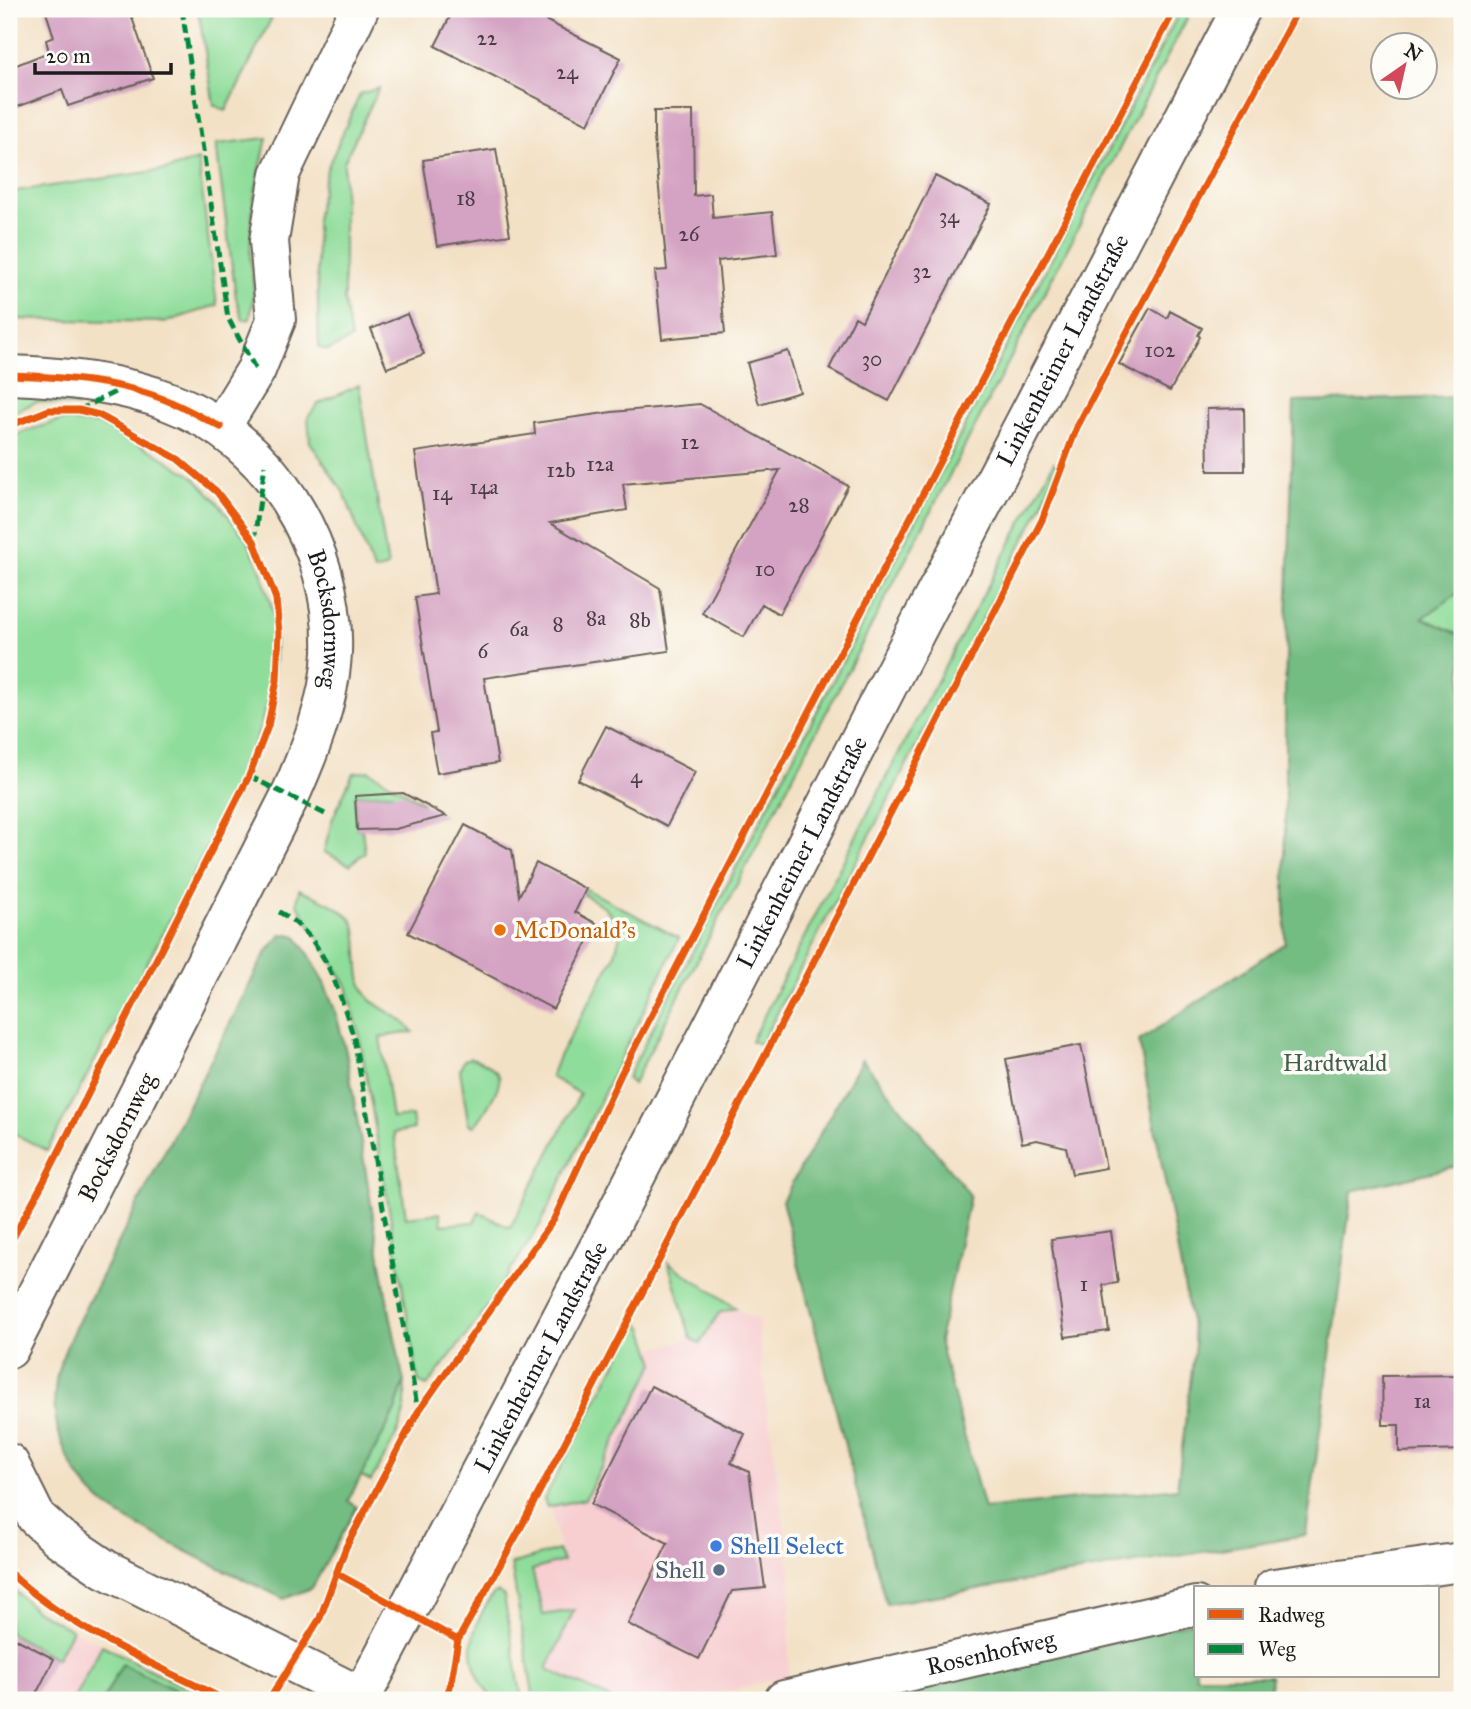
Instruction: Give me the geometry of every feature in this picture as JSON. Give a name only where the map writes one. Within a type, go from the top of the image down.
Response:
[{"type":"main road","points":[[221,428],[256,370],[276,320],[269,241],[280,174],[359,9]]},
{"type":"main road","name":"Linkenheimer Landstraße","points":[[363,1699],[1241,9]]},
{"type":"main road","name":"Bocksdornweg","points":[[9,374],[58,377],[123,388],[171,402],[221,428],[265,465],[285,494],[310,540],[328,590],[332,653],[313,741],[289,798],[9,1349]]},
{"type":"main road","points":[[9,1463],[36,1517],[59,1538],[105,1569],[363,1699]]},
{"type":"main road","points":[[1288,1586],[1462,1562]]},
{"type":"main road","name":"Rosenhofweg","points":[[783,1700],[1194,1606]]},
{"type":"shaded area","points":[[736,1308],[758,1321],[761,1364],[791,1572],[788,1676],[691,1700],[613,1700],[546,1669],[573,1610],[543,1615],[532,1570],[563,1561],[550,1507],[585,1499],[655,1363],[651,1349],[691,1338],[700,1344],[719,1313]]},
{"type":"shaded area","points":[[9,1585],[35,1610],[125,1657],[103,1700],[9,1700]]},
{"type":"green space","points":[[198,9],[276,9],[226,111],[214,105]]},
{"type":"green space","points":[[1181,9],[1192,9],[633,1084],[627,1078]]},
{"type":"green space","points":[[379,88],[344,162],[344,301],[351,339],[329,350],[319,348],[316,219],[327,169],[360,94]]},
{"type":"green space","points":[[267,138],[253,202],[250,255],[254,293],[250,319],[243,320],[236,298],[216,144]]},
{"type":"green space","points":[[198,160],[217,305],[166,322],[9,319],[9,192],[170,169]]},
{"type":"green space","points":[[359,385],[388,567],[374,571],[344,493],[310,442],[308,417],[318,404]]},
{"type":"green space","points":[[9,393],[85,400],[77,406],[36,402],[9,415]]},
{"type":"green space","name":"Hardtwald","points":[[1462,397],[1462,590],[1423,618],[1462,636],[1462,1165],[1352,1191],[1306,1535],[886,1604],[782,1201],[862,1059],[970,1195],[939,1341],[984,1509],[1177,1488],[1195,1344],[1139,1041],[1285,943],[1285,689],[1294,402]]},
{"type":"green space","points":[[62,420],[99,424],[152,451],[194,477],[215,499],[248,541],[261,571],[274,615],[275,658],[271,692],[250,758],[192,878],[47,1151],[9,1131],[9,439]]},
{"type":"green space","points":[[1054,462],[1057,464],[1042,505],[761,1044],[751,1041],[893,764]]},
{"type":"green space","points":[[1462,590],[1462,636],[1422,618]]},
{"type":"green space","points":[[369,771],[424,803],[390,793],[355,796],[357,829],[362,830],[365,852],[350,865],[324,852],[332,820],[353,773]]},
{"type":"green space","points":[[299,889],[333,905],[351,919],[357,934],[360,976],[366,994],[413,1032],[380,1037],[392,1118],[412,1116],[414,1129],[394,1133],[406,1217],[440,1213],[442,1225],[474,1222],[479,1212],[510,1228],[580,1094],[551,1077],[559,1056],[614,957],[620,935],[615,919],[603,906],[583,894],[586,889],[679,938],[540,1225],[481,1316],[427,1386],[418,1379],[359,1033],[347,986],[297,903]]},
{"type":"green space","points":[[281,935],[296,936],[324,983],[335,1010],[346,1052],[386,1294],[404,1382],[395,1411],[348,1501],[357,1507],[312,1588],[284,1599],[148,1532],[99,1500],[75,1471],[66,1454],[56,1419],[55,1400],[59,1369],[73,1332],[265,954]]},
{"type":"green space","points":[[470,1058],[490,1067],[499,1076],[498,1087],[491,1102],[474,1126],[468,1121],[460,1070],[464,1060]]},
{"type":"green space","points":[[668,1262],[736,1308],[719,1313],[700,1344],[691,1338]]},
{"type":"green space","points":[[639,1325],[643,1327],[655,1363],[585,1499],[547,1507],[544,1499],[634,1329]]},
{"type":"green space","points":[[404,1382],[404,1410],[397,1434],[371,1481],[361,1476],[395,1411]]},
{"type":"green space","points":[[558,1550],[563,1561],[532,1570],[543,1615],[574,1610],[547,1669],[613,1700],[534,1700],[511,1564]]},
{"type":"green space","points":[[9,1585],[35,1610],[72,1630],[57,1659],[9,1633]]},
{"type":"green space","points":[[498,1592],[504,1596],[522,1700],[493,1700],[483,1686],[473,1660],[472,1647],[478,1622],[493,1594]]},
{"type":"green space","points":[[1194,1621],[1194,1678],[1270,1678],[1272,1700],[875,1700]]},
{"type":"green space","points":[[102,1645],[209,1700],[196,1700],[122,1664],[103,1700],[73,1700]]},
{"type":"green space","points":[[122,1664],[196,1700],[103,1700]]},
{"type":"building","points":[[45,9],[129,9],[153,78],[68,106],[62,90],[9,110],[9,68],[49,52],[46,40],[54,37]]},
{"type":"building","points":[[454,9],[523,9],[621,58],[588,124],[435,46]]},
{"type":"building","points":[[654,111],[693,111],[694,196],[711,194],[713,218],[772,212],[777,254],[718,261],[725,333],[662,339],[655,271],[667,270],[654,138]]},
{"type":"building","points":[[496,149],[510,235],[437,246],[423,160]]},
{"type":"building","points":[[935,176],[991,204],[889,401],[829,369],[855,317],[862,321]]},
{"type":"building","points":[[1150,308],[1167,318],[1170,311],[1202,328],[1198,335],[1200,337],[1170,391],[1119,364]]},
{"type":"building","points":[[407,314],[424,354],[387,368],[371,329]]},
{"type":"building","points":[[788,351],[800,392],[759,404],[747,363]]},
{"type":"building","points":[[700,404],[848,486],[779,614],[762,604],[744,637],[702,613],[780,470],[623,484],[627,510],[550,523],[660,588],[669,651],[484,678],[498,763],[437,773],[430,733],[437,732],[415,597],[436,594],[415,452],[535,434],[534,423]]},
{"type":"building","points":[[1244,408],[1245,471],[1208,471],[1207,409]]},
{"type":"building","points":[[606,726],[695,772],[667,826],[578,780]]},
{"type":"building","points":[[403,793],[446,816],[395,829],[357,830],[355,796]]},
{"type":"building","name":"McDonald's","points":[[465,825],[512,850],[519,896],[536,863],[586,889],[575,912],[597,924],[553,1009],[408,933]]},
{"type":"building","points":[[1081,1045],[1106,1168],[1072,1174],[1066,1147],[1037,1140],[1022,1143],[1006,1059]]},
{"type":"building","points":[[1111,1231],[1118,1283],[1103,1285],[1109,1331],[1065,1337],[1051,1239]]},
{"type":"building","points":[[1462,1375],[1462,1450],[1399,1452],[1399,1425],[1383,1425],[1382,1376]]},
{"type":"building","points":[[651,1386],[745,1434],[731,1463],[749,1472],[765,1588],[732,1591],[699,1659],[628,1624],[668,1543],[591,1504]]},
{"type":"building","points":[[9,1635],[54,1659],[33,1700],[9,1700]]},
{"type":"marked path","points":[[182,9],[228,318],[256,370]]},
{"type":"marked path","points":[[79,410],[123,388]]},
{"type":"marked path","points":[[254,541],[265,465]]},
{"type":"marked path","points":[[249,776],[325,814]]},
{"type":"marked path","points":[[279,912],[295,922],[319,950],[336,984],[354,1038],[418,1412]]},
{"type":"cycle path","points":[[269,1700],[320,1618],[346,1547],[418,1412],[554,1219],[621,1074],[1175,9]]},
{"type":"cycle path","points":[[444,1700],[450,1687],[458,1640],[519,1531],[1042,520],[1077,427],[1298,9]]},
{"type":"cycle path","points":[[9,375],[71,379],[134,390],[173,403],[221,427]]},
{"type":"cycle path","points":[[9,426],[49,410],[79,410],[99,415],[178,459],[217,492],[254,541],[276,599],[279,633],[277,680],[268,726],[249,776],[9,1245]]},
{"type":"cycle path","points":[[9,1572],[33,1593],[85,1628],[225,1700]]},
{"type":"cycle path","points":[[336,1573],[458,1640]]},
{"type":"place","name":"McDonald's","points":[[500,930]]},
{"type":"place","name":"Shell Select","points":[[716,1546]]},
{"type":"place","name":"Shell","points":[[719,1570]]}]
